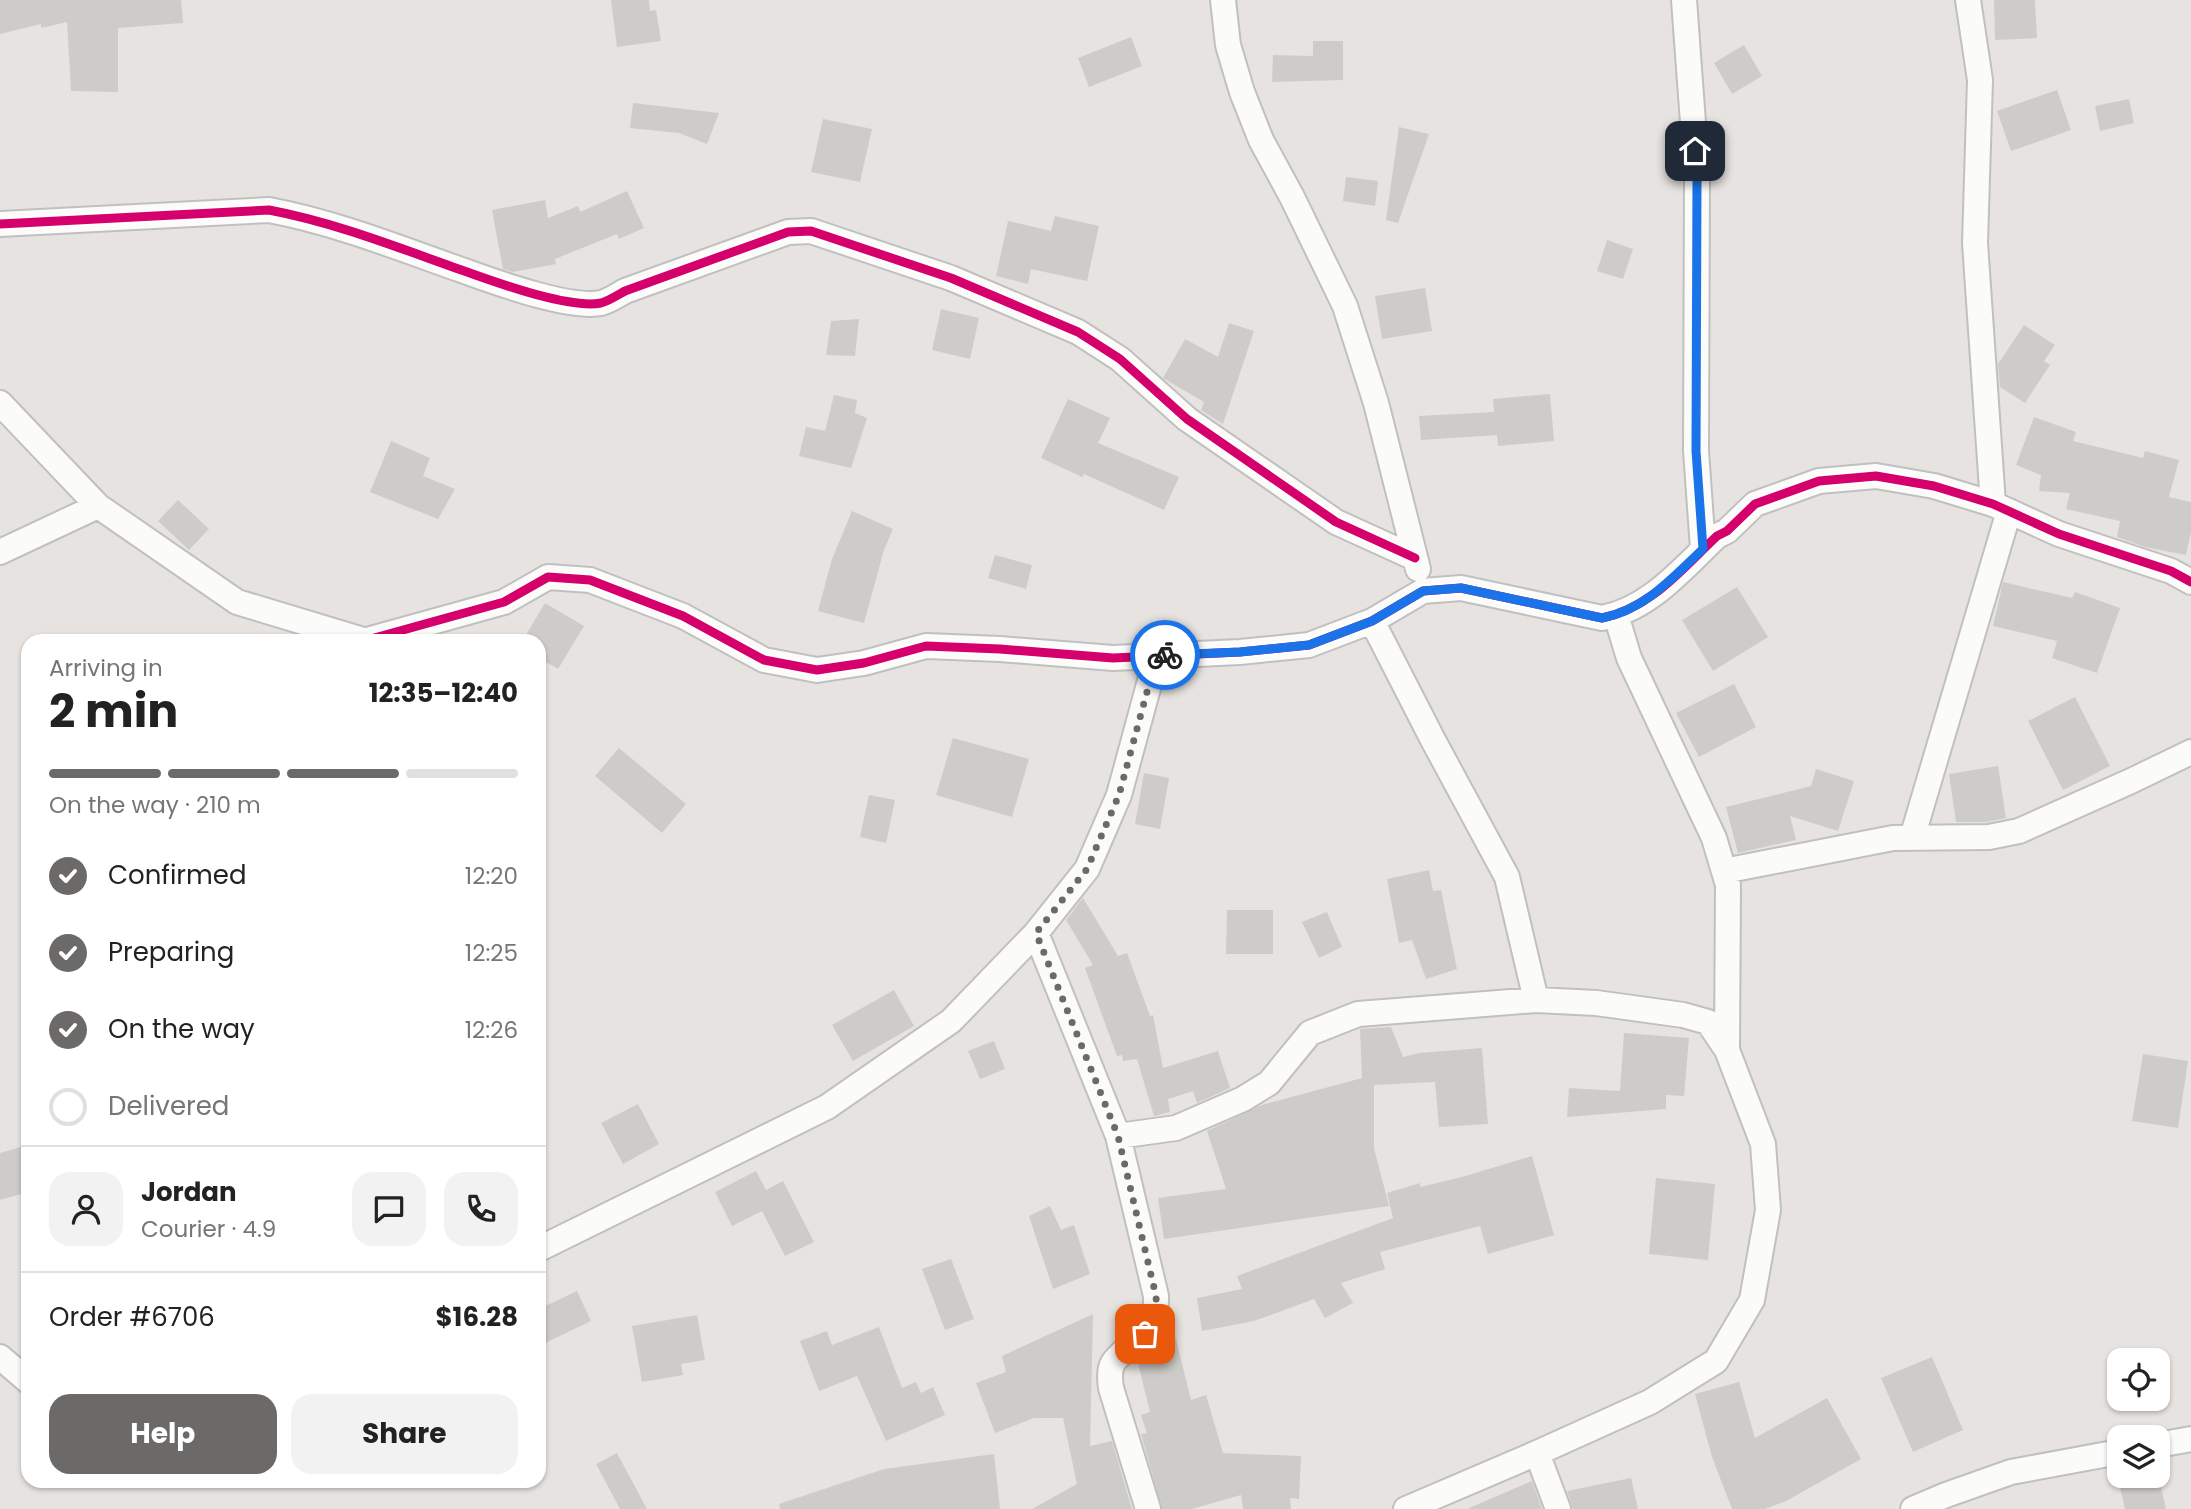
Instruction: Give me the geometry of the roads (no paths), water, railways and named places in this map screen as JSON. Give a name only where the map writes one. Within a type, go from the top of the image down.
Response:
[{"type":"street","points":[[1223,0],[1228,45],[1242,92],[1261,140],[1345,306],[1376,403],[1423,591]]},
{"type":"street","points":[[1684,0],[1697,177],[1696,451],[1703,549]]},
{"type":"street","points":[[1913,838],[2001,507],[1975,243],[1980,79],[1968,0]]},
{"type":"street","points":[[0,224],[269,210],[296,215],[351,232],[528,293],[601,303],[625,291],[788,232],[811,231],[951,278],[1078,332],[1119,359],[1197,426],[1336,522],[1415,558]]},
{"type":"street","points":[[0,403],[98,506],[237,602],[345,634]]},
{"type":"street","points":[[387,634],[504,602],[548,577],[590,580],[683,616],[764,660],[817,670],[864,663],[926,646],[1113,658],[1240,652],[1309,645],[1372,621],[1423,591],[1461,588],[1602,618],[1645,602],[1755,504],[1819,481],[1876,476],[1934,486],[2001,507],[2059,534],[2171,571],[2191,582]]},
{"type":"street","points":[[0,552],[98,506]]},
{"type":"street","points":[[1616,615],[1629,658],[1714,838],[1728,885],[1727,1050]]},
{"type":"street","points":[[1372,621],[1507,877],[1536,1000]]},
{"type":"street","points":[[546,1246],[827,1107],[951,1021],[1036,933],[1087,869],[1119,795],[1157,655]]},
{"type":"street","points":[[1724,871],[1893,838],[1989,837],[2019,831],[2191,752]]},
{"type":"street","points":[[1036,933],[1118,1136],[1156,1296],[1157,1311],[1153,1323],[1111,1367],[1111,1388],[1148,1509]]},
{"type":"street","points":[[1118,1136],[1176,1128],[1243,1099],[1269,1083],[1310,1033],[1358,1014],[1536,1000],[1596,1003],[1683,1015],[1708,1022],[1727,1050],[1763,1144],[1768,1210],[1752,1300],[1716,1361],[1650,1402],[1406,1509]]},
{"type":"street","points":[[0,1357],[21,1375]]},
{"type":"street","points":[[2170,1443],[2191,1439]]},
{"type":"street","points":[[1537,1453],[1558,1509]]},
{"type":"street","points":[[1913,1509],[2011,1472],[2107,1454]]}]
